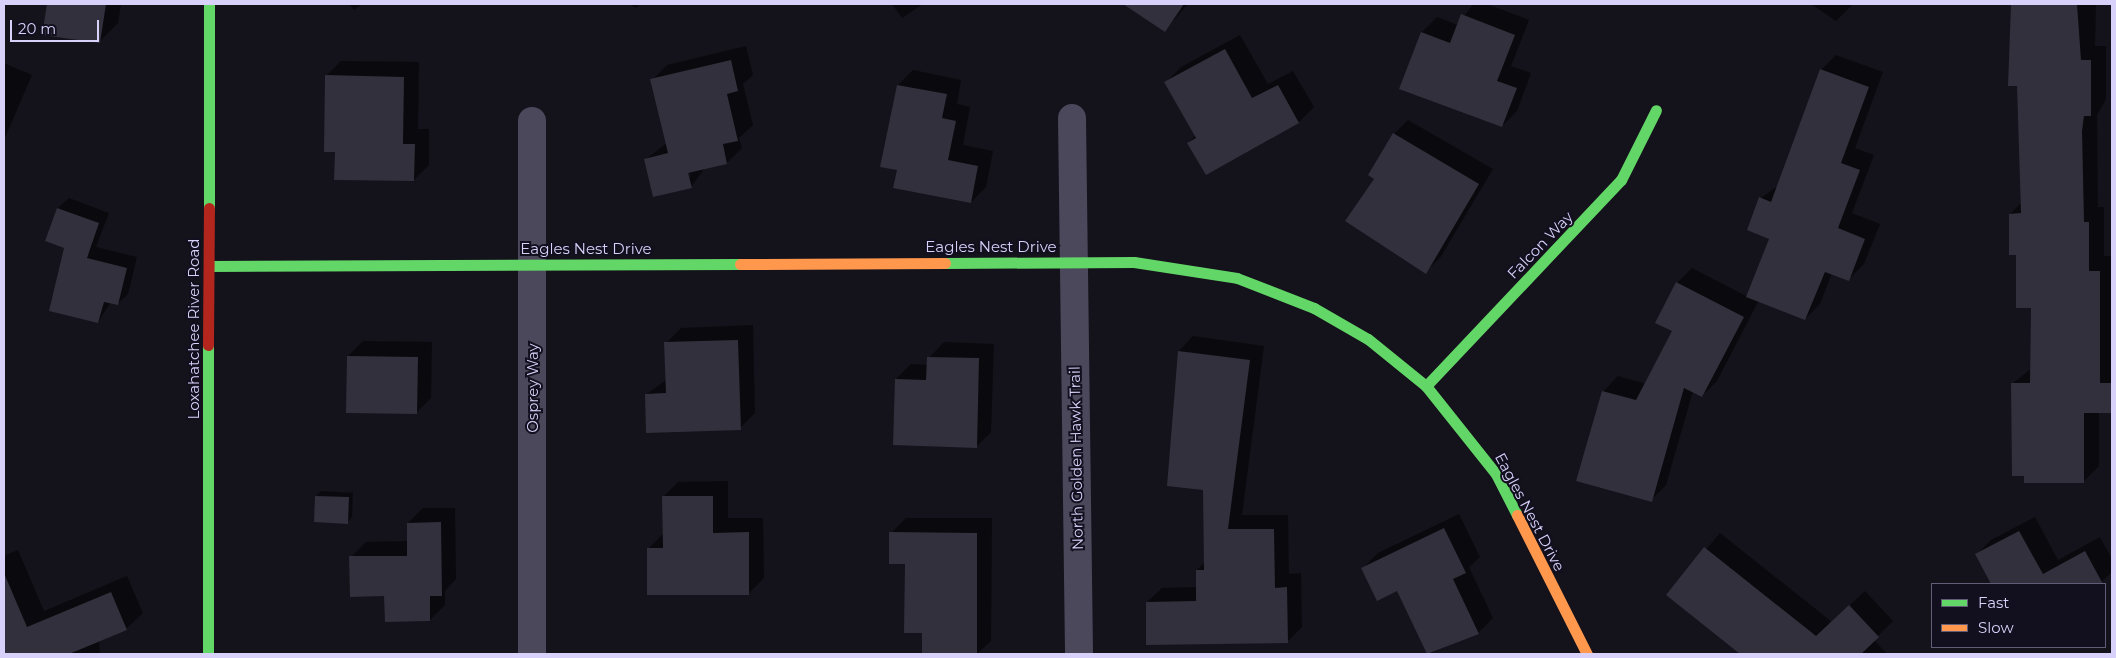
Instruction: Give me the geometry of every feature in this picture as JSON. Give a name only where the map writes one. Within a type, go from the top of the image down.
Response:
[{"type":"street","name":"Loxahatchee River Road","points":[[208,654],[209,4]]},
{"type":"street","name":"Falcon Way","points":[[1426,386],[1621,180],[1656,110]]},
{"type":"street","name":"North Golden Hawk Trail","points":[[1072,118],[1079,654]]},
{"type":"street","name":"Osprey Way","points":[[532,121],[532,654]]},
{"type":"street","name":"Eagles Nest Drive","points":[[209,266],[1073,262],[1175,265],[1276,291],[1368,339],[1426,386],[1496,474],[1587,654]]},
{"type":"building","points":[[47,4],[106,4],[100,43],[42,35]]},
{"type":"building","points":[[1123,4],[1184,4],[1165,32]]},
{"type":"building","points":[[2011,4],[2077,4],[2081,60],[2091,60],[2091,116],[2084,116],[2082,131],[2084,222],[2089,222],[2089,271],[2100,271],[2100,383],[2111,383],[2111,413],[2084,413],[2084,483],[2024,483],[2024,476],[2012,476],[2011,383],[2030,383],[2031,308],[2016,308],[2016,255],[2009,255],[2009,214],[2021,213],[2017,86],[2008,86]]},
{"type":"building","points":[[1461,14],[1515,35],[1497,81],[1517,88],[1502,127],[1399,89],[1421,32],[1450,43]]},
{"type":"building","points":[[1225,49],[1252,98],[1278,85],[1299,123],[1206,175],[1187,143],[1196,138],[1164,82]]},
{"type":"building","points":[[731,60],[738,91],[727,94],[738,141],[723,144],[727,164],[688,173],[692,188],[653,197],[644,159],[668,153],[650,79]]},
{"type":"building","points":[[1820,69],[1869,87],[1841,163],[1860,170],[1838,228],[1865,239],[1849,281],[1825,272],[1805,320],[1746,297],[1769,239],[1747,230],[1759,197],[1771,202]]},
{"type":"building","points":[[325,75],[404,77],[403,144],[415,144],[414,181],[334,180],[335,152],[324,152]]},
{"type":"building","points":[[897,85],[947,94],[942,118],[956,121],[948,160],[978,166],[971,203],[893,188],[897,170],[880,167]]},
{"type":"building","points":[[1393,133],[1479,184],[1426,274],[1345,221],[1374,179],[1368,175]]},
{"type":"building","points":[[57,208],[99,223],[87,258],[127,268],[118,305],[104,302],[98,323],[49,311],[64,248],[45,241]]},
{"type":"building","points":[[1676,282],[1744,317],[1702,397],[1684,388],[1652,502],[1576,481],[1602,391],[1636,400],[1672,331],[1655,323]]},
{"type":"building","points":[[738,340],[741,430],[646,433],[645,394],[666,393],[664,342]]},
{"type":"building","points":[[1178,351],[1250,360],[1228,529],[1274,529],[1275,588],[1287,587],[1288,643],[1146,645],[1146,602],[1196,601],[1196,570],[1204,570],[1203,490],[1167,486]]},
{"type":"building","points":[[347,356],[418,357],[417,414],[346,413]]},
{"type":"building","points":[[927,357],[979,358],[977,448],[893,445],[895,379],[926,380]]},
{"type":"building","points":[[315,496],[349,497],[348,524],[314,522]]},
{"type":"building","points":[[662,496],[713,496],[713,533],[749,532],[749,595],[647,595],[647,548],[663,548]]},
{"type":"building","points":[[441,522],[442,596],[430,596],[430,621],[385,622],[384,596],[350,597],[349,556],[407,556],[407,523]]},
{"type":"building","points":[[1444,528],[1466,573],[1453,579],[1479,634],[1427,654],[1397,591],[1377,601],[1361,568]]},
{"type":"building","points":[[2019,531],[2043,574],[2085,551],[2102,583],[1990,583],[1975,554]]},
{"type":"building","points":[[889,532],[977,533],[977,654],[922,654],[922,633],[904,633],[905,564],[889,564]]},
{"type":"building","points":[[1704,547],[1816,636],[1849,605],[1879,637],[1861,654],[1740,654],[1666,595]]},
{"type":"building","points":[[4,573],[27,627],[111,592],[127,630],[69,654],[4,654]]},
{"type":"traffic: fast","points":[[209,4],[209,208]]},
{"type":"traffic: fast","points":[[1426,386],[1621,180],[1656,110]]},
{"type":"traffic: fast","points":[[945,263],[1134,262],[1237,278],[1314,308],[1368,339],[1426,386],[1496,474],[1517,515]]},
{"type":"traffic: fast","points":[[209,266],[740,264]]},
{"type":"traffic: fast","points":[[208,345],[208,654]]},
{"type":"traffic: slow","points":[[740,264],[945,263]]},
{"type":"traffic: slow","points":[[1517,515],[1587,654]]},
{"type":"traffic: jam","points":[[208,345],[209,208]]}]
